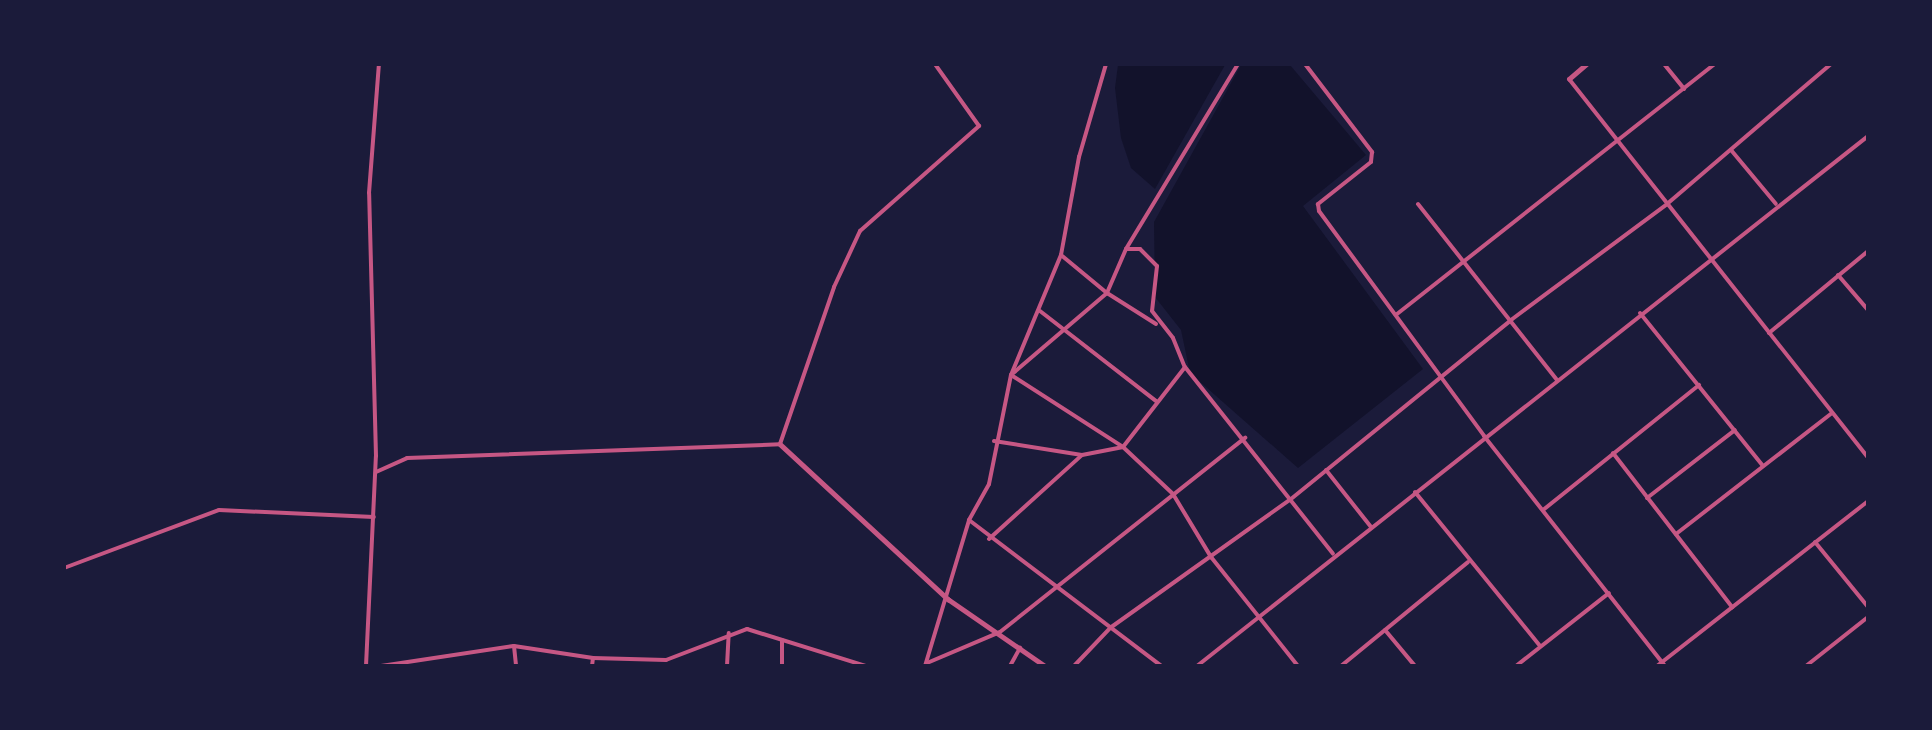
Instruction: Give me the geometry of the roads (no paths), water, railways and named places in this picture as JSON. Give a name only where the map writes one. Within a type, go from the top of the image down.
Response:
[{"type":"street","points":[[366,666],[376,472],[369,193],[379,64]]},
{"type":"street","points":[[780,444],[834,287],[860,231],[979,126],[935,64]]},
{"type":"street","points":[[925,665],[948,599],[969,520],[989,484],[994,441],[1011,375],[1040,311],[1061,255],[1079,157],[1106,64]]},
{"type":"street","points":[[1011,375],[1058,329],[1107,293],[1126,249],[1238,64]]},
{"type":"street","points":[[1305,64],[1372,152],[1371,162],[1318,204],[1319,211],[1443,376],[1484,436],[1664,664]]},
{"type":"street","points":[[1586,64],[1569,79],[1868,458]]},
{"type":"street","points":[[1664,64],[1684,89]]},
{"type":"street","points":[[1397,314],[1462,260],[1619,143],[1715,64]]},
{"type":"street","points":[[1074,666],[1110,628],[1291,499],[1511,320],[1667,204],[1831,64]]},
{"type":"street","points":[[1197,666],[1333,554],[1371,527],[1776,204],[1865,137],[1868,144]]},
{"type":"street","points":[[1731,150],[1776,204]]},
{"type":"street","points":[[1418,204],[1557,380]]},
{"type":"street","points":[[1126,249],[1140,249],[1157,266],[1152,311],[1156,324]]},
{"type":"street","points":[[1769,333],[1868,251]]},
{"type":"street","points":[[1061,255],[1107,293],[1156,324],[1173,338],[1185,367],[1245,438],[1333,554]]},
{"type":"street","points":[[1838,275],[1868,310]]},
{"type":"street","points":[[1040,311],[1058,329],[1156,401]]},
{"type":"street","points":[[1640,313],[1763,466]]},
{"type":"street","points":[[994,441],[1082,455],[1123,447],[1156,401],[1185,367]]},
{"type":"street","points":[[1011,375],[1123,447],[1173,494],[1211,557],[1298,666]]},
{"type":"street","points":[[1543,510],[1699,385]]},
{"type":"street","points":[[1676,534],[1832,413]]},
{"type":"street","points":[[1647,498],[1735,430]]},
{"type":"street","points":[[925,665],[1000,632],[1245,438]]},
{"type":"street","points":[[376,472],[407,458],[780,444],[948,599],[1000,632],[1045,666]]},
{"type":"street","points":[[1612,453],[1732,607]]},
{"type":"street","points":[[989,539],[1082,455]]},
{"type":"street","points":[[1326,470],[1371,527]]},
{"type":"street","points":[[1415,492],[1468,562],[1540,646]]},
{"type":"street","points":[[1657,666],[1664,664],[1732,607],[1868,501]]},
{"type":"street","points":[[64,568],[219,510],[374,517]]},
{"type":"street","points":[[969,520],[989,539],[1161,666]]},
{"type":"street","points":[[1815,542],[1868,607]]},
{"type":"street","points":[[1341,666],[1468,562]]},
{"type":"street","points":[[1516,666],[1609,593]]},
{"type":"street","points":[[1806,666],[1868,617]]},
{"type":"street","points":[[381,666],[514,646],[593,658],[666,663],[729,633],[747,629],[866,666]]},
{"type":"street","points":[[1385,630],[1415,666]]},
{"type":"street","points":[[727,666],[729,633]]},
{"type":"street","points":[[782,639],[782,666]]},
{"type":"street","points":[[514,646],[516,666]]},
{"type":"street","points":[[1010,666],[1020,647]]},
{"type":"street","points":[[592,666],[593,658]]},
{"type":"street","points":[[848,659],[848,666]]}]
